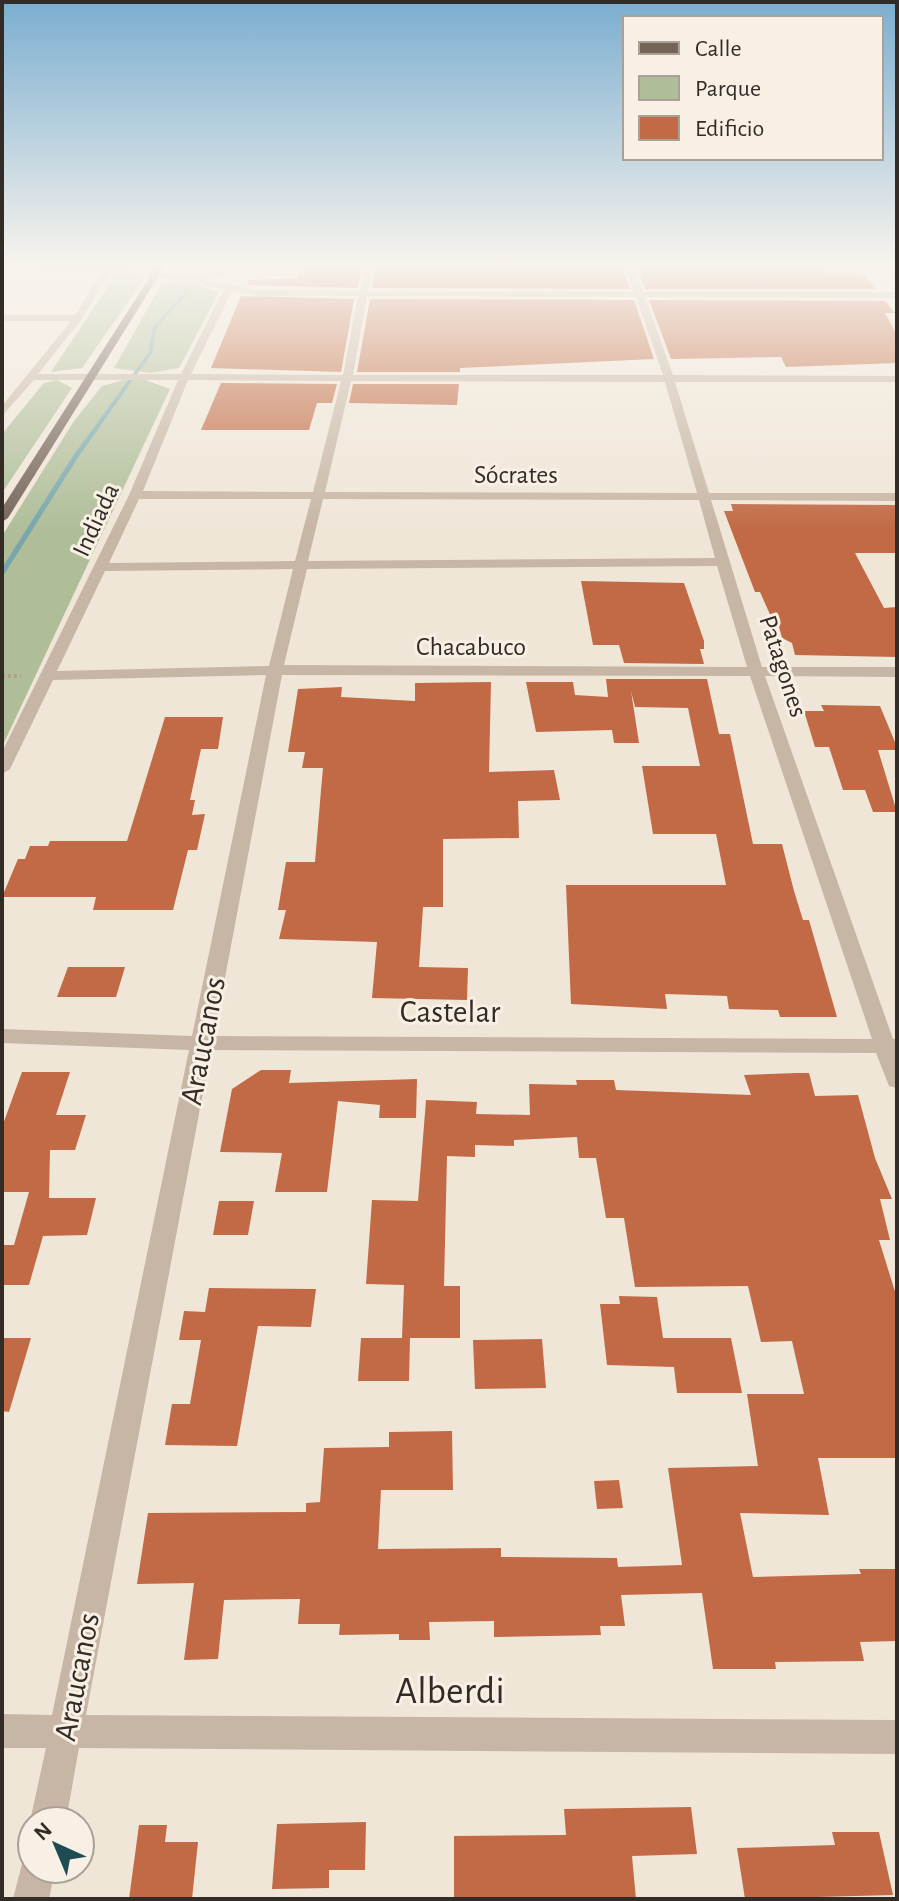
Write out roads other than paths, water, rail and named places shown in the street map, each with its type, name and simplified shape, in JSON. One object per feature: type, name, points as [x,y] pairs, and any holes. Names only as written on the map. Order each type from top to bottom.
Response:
[{"type":"main road","points":[[2,518],[107,353]]},
{"type":"street","points":[[2,413],[52,353]]},
{"type":"street","name":"Indiada","points":[[2,769],[135,495],[197,353]]},
{"type":"street","name":"Araucanos","points":[[51,1805],[275,670],[352,353]]},
{"type":"street","name":"Patagones","points":[[662,353],[756,671],[891,1046],[897,1081]]},
{"type":"street","points":[[34,377],[897,379]]},
{"type":"street","name":"Sócrates","points":[[135,495],[897,497]]},
{"type":"street","points":[[100,567],[722,562]]},
{"type":"street","name":"Chacabuco","points":[[46,676],[275,670],[897,672]]},
{"type":"street","name":"Castelar","points":[[2,1036],[203,1043],[891,1046]]},
{"type":"street","name":"Alberdi","points":[[2,1731],[897,1737]]},
{"type":"waterway","points":[[2,573],[76,456],[150,353]]}]
